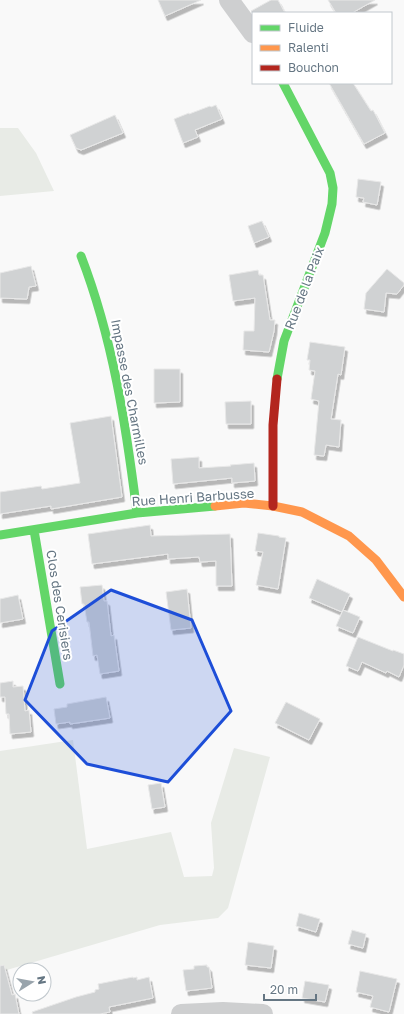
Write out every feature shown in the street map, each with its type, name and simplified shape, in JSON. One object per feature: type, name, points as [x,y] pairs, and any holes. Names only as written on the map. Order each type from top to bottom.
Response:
[{"type":"street","points":[[229,0],[252,32]]},
{"type":"street","name":"Rue de la Paix","points":[[273,506],[273,425],[278,372],[284,341],[325,233],[332,204],[333,188],[330,173],[284,84]]},
{"type":"street","name":"Impasse des Charmilles","points":[[81,256],[99,307],[109,343],[129,446],[137,513]]},
{"type":"street","name":"Rue Henri Barbusse","points":[[0,535],[137,513],[244,503],[273,506],[302,512],[349,536],[376,560],[404,596]]},
{"type":"street","name":"Clos des Cerisiers","points":[[34,530],[60,684]]},
{"type":"street","points":[[181,1014],[224,1012],[263,1014]]},
{"type":"highlighted area","points":[[111,590],[192,620],[231,711],[168,782],[87,764],[25,700],[52,631]]},
{"type":"shaded area","points":[[0,128],[18,128],[36,153],[54,191],[0,196]]},
{"type":"shaded area","points":[[73,740],[87,849],[171,832],[184,877],[212,876],[214,868],[211,823],[234,748],[270,757],[228,908],[218,918],[160,925],[34,962],[12,962],[12,968],[0,972],[0,751]]},
{"type":"building","points":[[158,0],[201,0],[165,16]]},
{"type":"building","points":[[271,0],[278,0],[284,12],[252,12],[251,11]]},
{"type":"building","points":[[328,0],[375,0],[354,12],[335,12]]},
{"type":"building","points":[[330,84],[354,84],[371,111],[373,110],[385,133],[364,144]]},
{"type":"building","points":[[216,105],[222,119],[195,130],[198,137],[183,143],[174,119]]},
{"type":"building","points":[[115,115],[123,133],[81,150],[76,148],[70,135]]},
{"type":"building","points":[[358,179],[381,182],[377,205],[363,202],[364,198],[356,197]]},
{"type":"building","points":[[262,221],[269,237],[254,243],[248,226]]},
{"type":"building","points":[[31,266],[36,286],[29,287],[27,299],[0,298],[0,273]]},
{"type":"building","points":[[387,269],[404,283],[404,285],[397,294],[386,293],[384,312],[364,309],[366,293]]},
{"type":"building","points":[[258,270],[259,275],[263,275],[270,320],[275,320],[269,352],[243,350],[244,331],[254,331],[255,298],[233,301],[229,275]]},
{"type":"building","points":[[310,342],[345,347],[341,375],[338,374],[331,419],[341,420],[339,447],[326,445],[324,456],[314,455],[319,401],[311,399],[315,371],[309,370],[310,360],[307,360]]},
{"type":"building","points":[[154,369],[180,369],[180,402],[154,403]]},
{"type":"building","points":[[251,401],[251,424],[226,424],[225,402]]},
{"type":"building","points":[[111,416],[122,497],[51,509],[51,506],[0,514],[0,492],[41,486],[42,489],[80,483],[70,423]]},
{"type":"building","points":[[199,457],[199,468],[254,463],[255,481],[232,483],[232,478],[173,484],[171,459]]},
{"type":"building","points":[[150,525],[151,536],[230,534],[232,586],[216,586],[216,561],[200,562],[199,557],[168,559],[168,554],[92,564],[88,534]]},
{"type":"building","points":[[258,533],[286,538],[278,589],[256,585],[263,552],[255,551]]},
{"type":"building","points":[[317,579],[350,594],[342,612],[309,598]]},
{"type":"building","points":[[102,585],[104,601],[107,601],[111,636],[114,635],[119,671],[100,674],[97,655],[93,656],[89,622],[87,622],[84,604],[82,604],[80,587]]},
{"type":"building","points":[[187,589],[191,628],[171,630],[166,592]]},
{"type":"building","points":[[18,595],[23,619],[0,623],[0,599]]},
{"type":"building","points":[[343,610],[360,617],[353,633],[336,626]]},
{"type":"building","points":[[358,637],[404,654],[404,665],[399,677],[362,662],[358,671],[346,666]]},
{"type":"building","points":[[13,681],[13,687],[23,686],[25,711],[29,710],[31,732],[10,734],[9,714],[6,714],[5,697],[0,697],[0,683]]},
{"type":"building","points":[[106,697],[110,718],[70,724],[70,722],[56,724],[54,709],[67,707],[67,704]]},
{"type":"building","points":[[286,702],[320,719],[309,740],[275,723]]},
{"type":"building","points":[[161,783],[165,807],[152,809],[148,785]]},
{"type":"building","points":[[299,913],[320,919],[316,932],[296,926]]},
{"type":"building","points":[[352,930],[366,934],[363,948],[348,944]]},
{"type":"building","points":[[248,942],[274,946],[271,968],[245,965]]},
{"type":"building","points":[[4,965],[12,995],[12,1002],[17,1002],[19,1014],[0,1014],[0,966]]},
{"type":"building","points":[[207,965],[207,967],[209,967],[212,988],[186,991],[183,970],[194,969],[194,966]]},
{"type":"building","points":[[360,971],[397,979],[389,1012],[370,1007],[373,996],[356,992]]},
{"type":"building","points":[[137,977],[137,980],[149,977],[153,998],[109,1007],[110,1012],[100,1014],[33,1014],[32,1012],[95,992],[95,990],[99,989],[98,984]]},
{"type":"building","points":[[305,981],[329,985],[325,1002],[302,998]]},
{"type":"traffic: fast","points":[[277,379],[284,341],[325,233],[332,204],[333,188],[330,173],[284,84]]},
{"type":"traffic: fast","points":[[81,256],[102,319],[117,383],[137,513]]},
{"type":"traffic: fast","points":[[0,535],[137,513],[215,506]]},
{"type":"traffic: fast","points":[[34,530],[60,684]]},
{"type":"traffic: slow","points":[[215,506],[244,503],[273,506],[302,512],[349,536],[376,560],[404,597]]},
{"type":"traffic: jam","points":[[273,506],[273,425],[277,379]]}]
